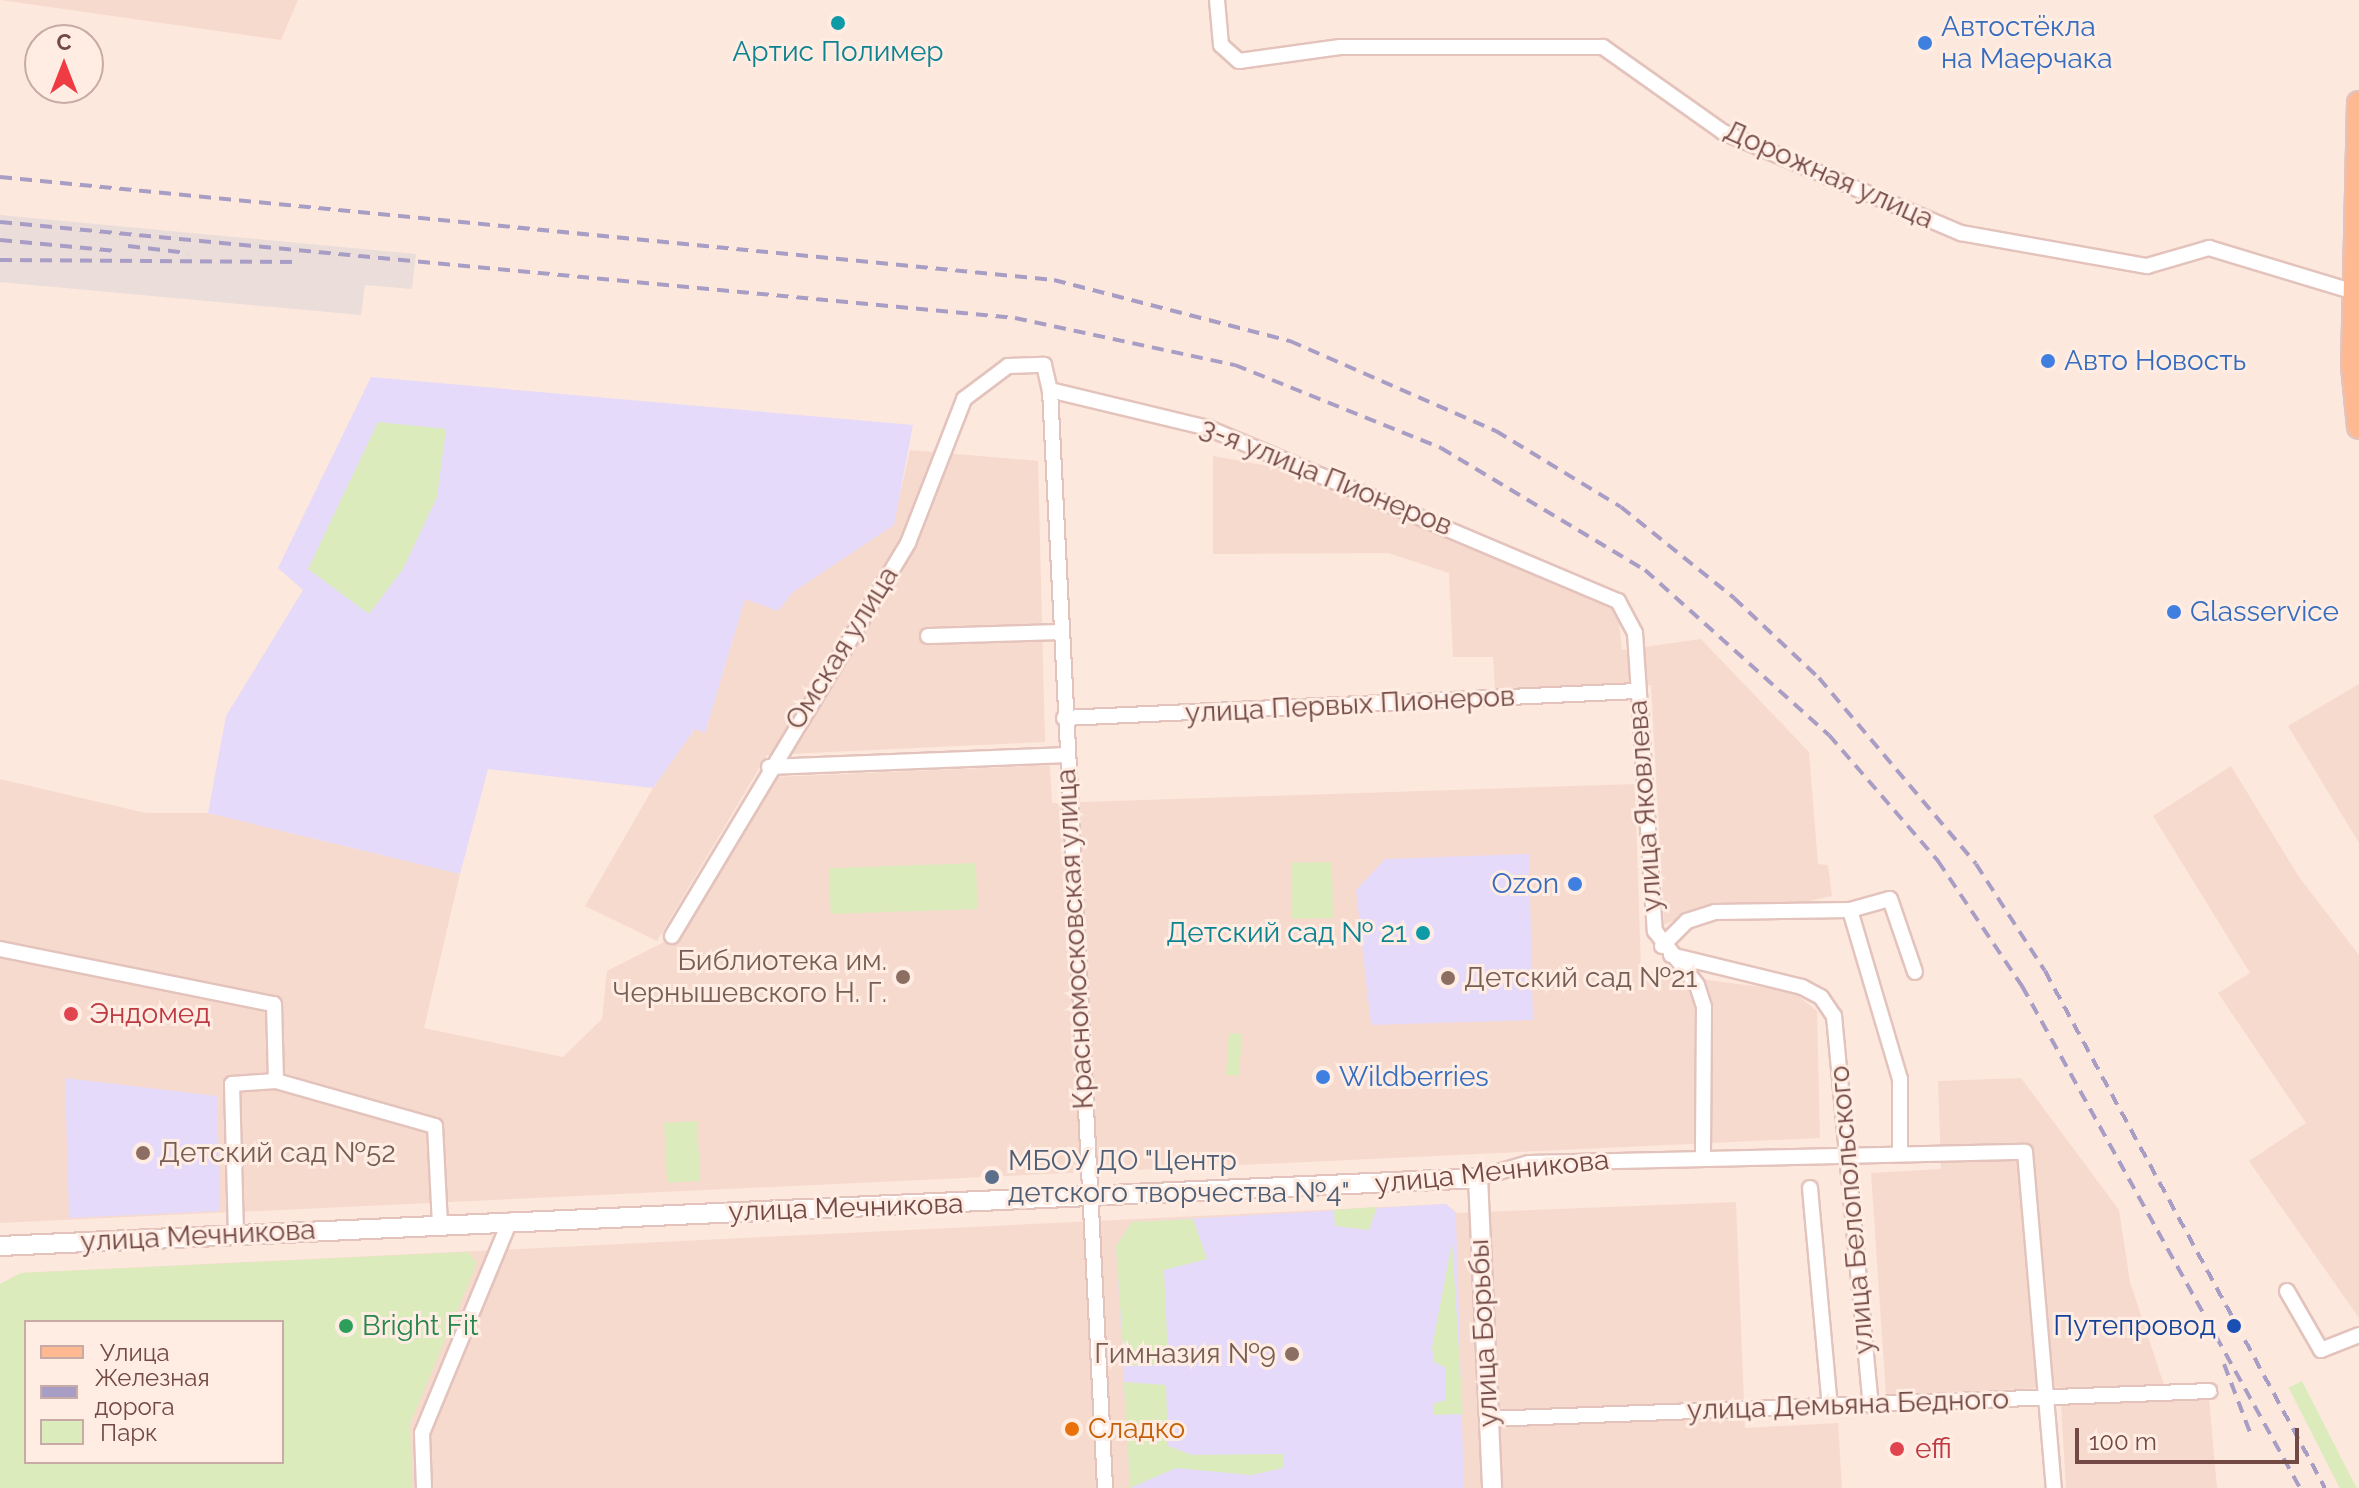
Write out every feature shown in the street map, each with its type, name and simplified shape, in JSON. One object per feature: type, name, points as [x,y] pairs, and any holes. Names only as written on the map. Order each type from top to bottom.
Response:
[{"type":"main road","points":[[2359,103],[2355,292],[2359,427]]},
{"type":"street","name":"Дорожная улица","points":[[1217,0],[1221,45],[1239,61],[1340,47],[1603,47],[1723,132],[1961,233],[2147,266],[2209,248],[2355,292]]},
{"type":"street","name":"Омская улица","points":[[672,936],[769,767],[908,543],[964,399],[1008,366],[1044,365],[1050,390]]},
{"type":"street","name":"Красномосковская улица","points":[[1050,390],[1064,718],[1105,1488]]},
{"type":"street","name":"3-я улица Пионеров","points":[[1050,390],[1208,428],[1389,499],[1618,601],[1635,633]]},
{"type":"street","points":[[928,636],[1061,632]]},
{"type":"street","name":"улица Яковлева","points":[[1635,633],[1636,691],[1652,919],[1666,950],[1697,985],[1704,1007],[1703,1155]]},
{"type":"street","name":"улица Первых Пионеров","points":[[1064,718],[1636,691]]},
{"type":"street","points":[[769,767],[1067,755]]},
{"type":"street","points":[[1666,950],[1687,921],[1715,912],[1850,910],[1890,899],[1915,972]]},
{"type":"street","points":[[1850,910],[1900,1079],[1900,1151]]},
{"type":"street","points":[[0,949],[274,1004],[276,1081]]},
{"type":"street","name":"улица Белопольского","points":[[1666,950],[1802,987],[1821,997],[1834,1016],[1871,1405]]},
{"type":"street","points":[[236,1236],[232,1084],[276,1081],[435,1126],[440,1224]]},
{"type":"street","name":"улица Мечникова","points":[[0,1246],[510,1221],[1090,1200],[1478,1178],[1529,1163],[1846,1151],[2025,1152],[2046,1398]]},
{"type":"street","name":"улица Борьбы","points":[[1478,1178],[1492,1488]]},
{"type":"street","points":[[1810,1188],[1830,1406]]},
{"type":"street","points":[[424,1488],[422,1433],[510,1221]]},
{"type":"street","points":[[2287,1291],[2321,1350],[2359,1335]]},
{"type":"street","name":"улица Демьяна Бедного","points":[[1488,1419],[2209,1391]]},
{"type":"street","points":[[2046,1398],[2054,1488]]},
{"type":"shaded area","points":[[0,0],[298,0],[281,40]]},
{"type":"shaded area","points":[[0,215],[416,254],[412,289],[365,285],[361,315],[0,282]]},
{"type":"shaded area","points":[[371,377],[913,425],[894,525],[793,592],[778,611],[745,599],[705,733],[695,729],[653,788],[488,769],[460,874],[208,813],[226,716],[303,590],[278,568]]},
{"type":"shaded area","points":[[910,450],[1038,461],[1045,742],[767,755],[657,941],[585,906],[653,788],[696,728],[705,733],[745,599],[778,611],[793,592],[893,525]]},
{"type":"shaded area","points":[[1213,456],[1280,468],[1601,603],[1618,612],[1622,650],[1701,639],[1809,752],[1818,864],[1828,865],[1832,896],[1792,905],[1705,905],[1664,925],[1651,685],[1495,691],[1493,657],[1453,657],[1449,573],[1388,553],[1213,554]]},
{"type":"shaded area","points":[[2359,684],[2359,843],[2288,726]]},
{"type":"shaded area","points":[[1050,765],[1052,803],[1635,784],[1641,971],[1792,991],[1817,1011],[1820,1138],[0,1223],[0,779],[146,813],[208,813],[460,874],[424,1028],[563,1057],[602,1019],[607,971],[674,937],[773,777]]},
{"type":"shaded area","points":[[2231,766],[2299,877],[2359,955],[2359,1318],[2249,1161],[2306,1123],[2218,993],[2250,973],[2153,816]]},
{"type":"shaded area","name":"Детский сад №21","points":[[1529,854],[1533,1020],[1371,1025],[1356,890],[1385,859]]},
{"type":"shaded area","name":"Детский сад №52","points":[[65,1078],[217,1096],[220,1211],[69,1218]]},
{"type":"shaded area","points":[[2021,1078],[2119,1210],[2130,1282],[2169,1400],[2209,1398],[2217,1488],[2066,1488],[2060,1387],[1886,1395],[1871,1173],[1941,1169],[1938,1081]]},
{"type":"shaded area","points":[[1736,1202],[1745,1428],[1838,1423],[1842,1488],[0,1488],[0,1284],[21,1273],[1446,1204],[1457,1213]]},
{"type":"shaded area","name":"Гимназия №9","points":[[1446,1204],[1456,1213],[1464,1488],[1130,1488],[1116,1246],[1132,1222]]},
{"type":"green space","points":[[378,422],[446,429],[437,497],[403,569],[369,614],[308,569]]},
{"type":"green space","points":[[1332,862],[1333,918],[1292,919],[1291,863]]},
{"type":"green space","points":[[976,863],[978,909],[831,914],[829,868]]},
{"type":"green space","points":[[1229,1033],[1242,1034],[1239,1076],[1226,1075]]},
{"type":"green space","points":[[697,1121],[700,1181],[667,1183],[664,1123]]},
{"type":"green space","points":[[1377,1207],[1369,1230],[1335,1226],[1334,1210]]},
{"type":"green space","points":[[1193,1219],[1207,1259],[1164,1270],[1168,1357],[1164,1364],[1124,1366],[1116,1246],[1132,1222]]},
{"type":"green space","points":[[1452,1242],[1463,1414],[1433,1415],[1433,1404],[1446,1400],[1446,1368],[1434,1362],[1432,1348]]},
{"type":"green space","points":[[468,1252],[477,1263],[410,1424],[412,1488],[0,1488],[0,1284],[21,1273]]},
{"type":"green space","points":[[2302,1381],[2356,1488],[2340,1488],[2289,1388]]},
{"type":"green space","points":[[1124,1382],[1166,1385],[1168,1446],[1192,1455],[1283,1454],[1283,1468],[1251,1475],[1176,1468],[1130,1488]]},
{"type":"railway","points":[[0,177],[1054,280],[1290,341],[1496,431],[1621,507],[1734,598],[1819,678],[1976,864],[2045,971],[2325,1488]]},
{"type":"railway","points":[[0,222],[1015,318],[1235,365],[1441,448],[1645,570],[1829,735],[1938,861],[2022,986],[2300,1488]]},
{"type":"railway","points":[[0,240],[116,251]]},
{"type":"railway","points":[[128,246],[188,253]]},
{"type":"railway","points":[[0,260],[300,262]]},
{"type":"railway","points":[[2224,1364],[2251,1435]]},
{"type":"place","name":"Артис Полимер","points":[[838,23]]},
{"type":"place","name":"Автостёкла на Маерчака","points":[[1925,43]]},
{"type":"place","name":"Авто Новость","points":[[2048,361]]},
{"type":"place","name":"Glasservice","points":[[2174,612]]},
{"type":"place","name":"Ozon","points":[[1575,884]]},
{"type":"place","name":"Детский сад № 21","points":[[1423,933]]},
{"type":"place","name":"Библиотека им. Чернышевского Н. Г.","points":[[903,977]]},
{"type":"place","name":"Детский сад №21","points":[[1448,978]]},
{"type":"place","name":"Эндомед","points":[[71,1014]]},
{"type":"place","name":"Wildberries","points":[[1323,1077]]},
{"type":"place","name":"Детский сад №52","points":[[143,1153]]},
{"type":"place","name":"МБОУ ДО \"Центр детского творчества №4\"","points":[[992,1177]]},
{"type":"place","name":"Bright Fit","points":[[346,1326]]},
{"type":"place","name":"Путепровод","points":[[2234,1326]]},
{"type":"place","name":"Гимназия №9","points":[[1292,1354]]},
{"type":"place","name":"Сладко","points":[[1072,1429]]},
{"type":"place","name":"effi","points":[[1897,1449]]}]
